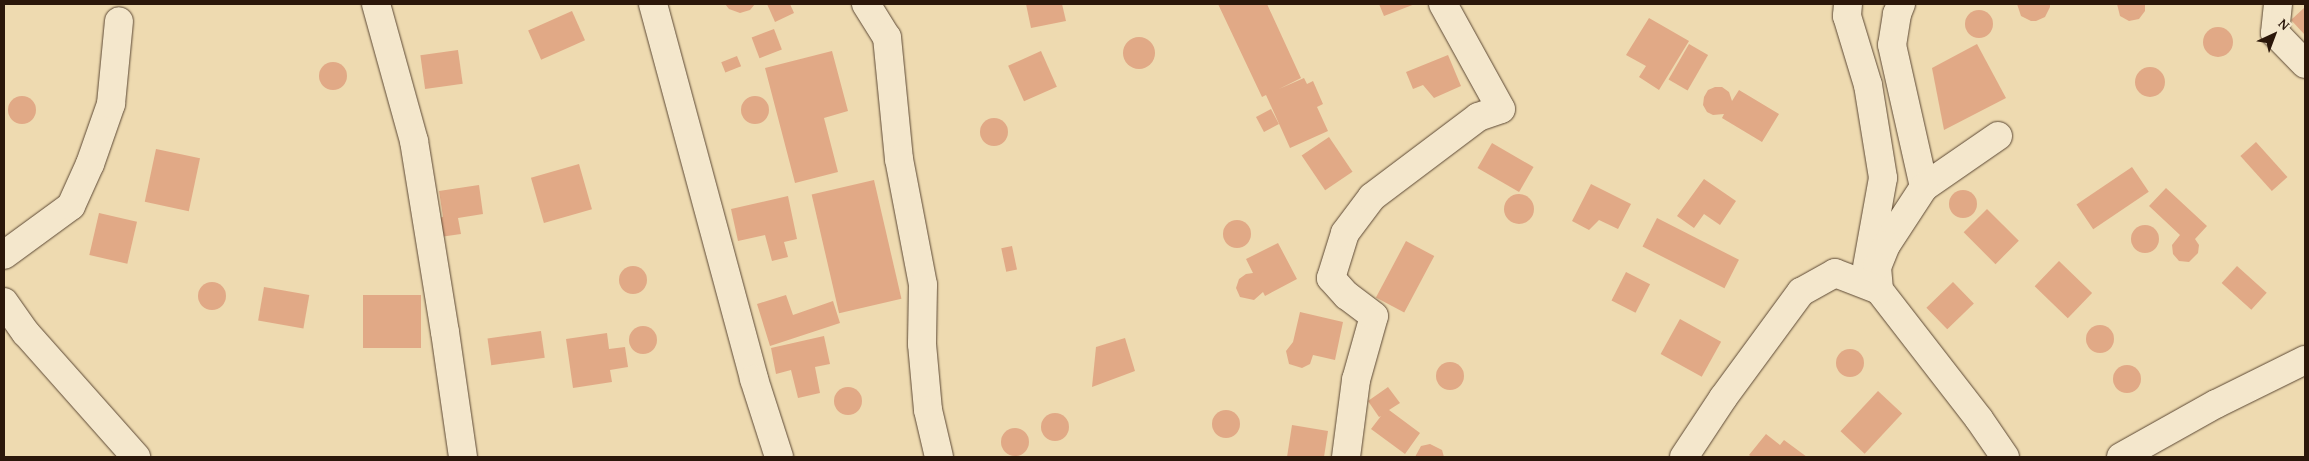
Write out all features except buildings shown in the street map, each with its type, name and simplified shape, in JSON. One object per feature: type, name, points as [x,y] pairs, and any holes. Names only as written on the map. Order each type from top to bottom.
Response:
[{"type":"street","points":[[376,4],[414,141],[445,332],[462,457]]},
{"type":"street","points":[[653,4],[754,379],[779,457]]},
{"type":"street","points":[[866,4],[887,37],[899,159],[922,285],[922,344],[928,410],[939,457]]},
{"type":"street","points":[[1346,457],[1356,380],[1374,316],[1347,296],[1332,278],[1345,233],[1372,196],[1478,117],[1501,109],[1443,4]]},
{"type":"street","points":[[1848,4],[1848,16],[1868,85],[1882,178],[1871,287]]},
{"type":"street","points":[[1901,4],[1897,14],[1892,45],[1924,187]]},
{"type":"street","points":[[2278,4],[2275,33],[2305,64]]},
{"type":"street","points":[[4,255],[71,206],[90,164],[111,104],[119,21]]},
{"type":"street","points":[[1871,287],[1886,246],[1924,187],[1998,136]]},
{"type":"street","points":[[1684,457],[1722,398],[1801,292],[1835,273],[1871,287],[1920,340],[2005,457]]},
{"type":"street","points":[[4,302],[26,334],[136,457]]},
{"type":"street","points":[[2121,457],[2216,404],[2305,360]]}]
